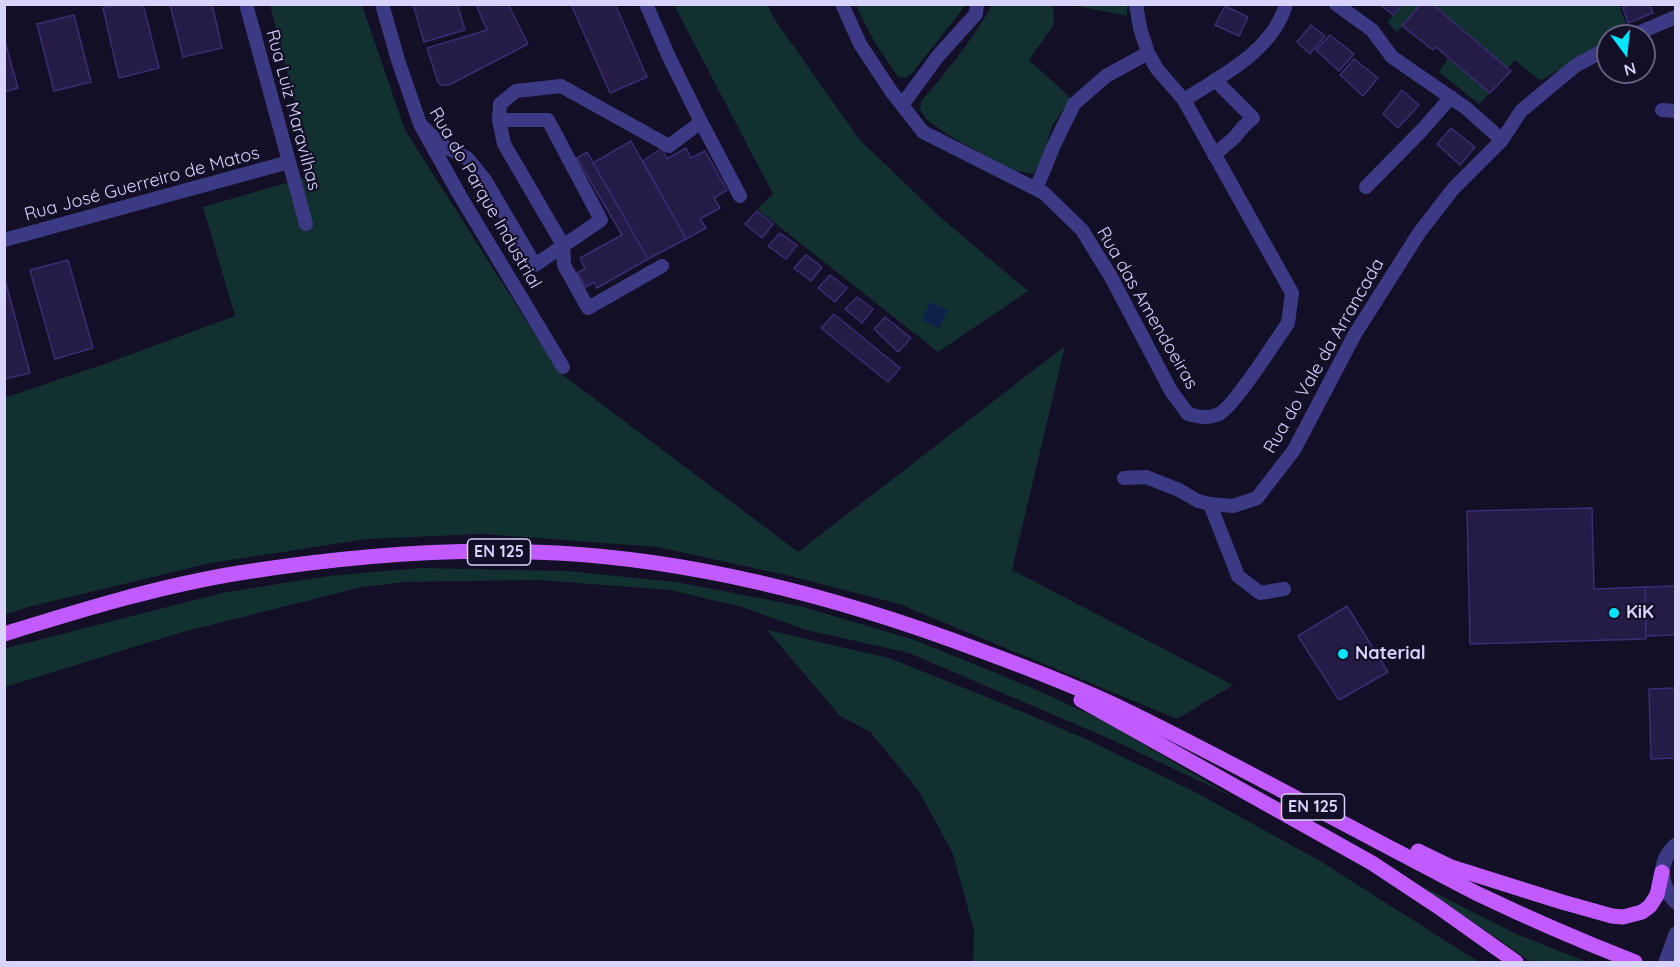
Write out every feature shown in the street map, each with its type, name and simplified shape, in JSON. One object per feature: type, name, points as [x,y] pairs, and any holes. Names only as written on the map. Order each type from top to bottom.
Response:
[{"type":"main road","name":"EN 125","points":[[4,634],[67,614],[156,591],[237,574],[326,561],[382,556],[477,551],[559,553],[636,560],[734,577],[829,599],[916,626],[990,654],[1177,736],[1474,892],[1635,963]]},
{"type":"main road","name":"EN 125","points":[[1057,683],[1359,843],[1480,904],[1613,963]]},
{"type":"main road","points":[[1057,683],[1240,759],[1388,837],[1462,871],[1562,902],[1623,917],[1642,912],[1650,906],[1657,895],[1662,872]]},
{"type":"main road","points":[[1057,683],[1372,863],[1516,963]]},
{"type":"street","name":"Rua Luiz Maravilhas","points":[[246,4],[306,224]]},
{"type":"street","name":"Rua do Parque Industrial","points":[[382,4],[420,124],[459,194],[563,367]]},
{"type":"street","points":[[646,4],[669,57],[740,196]]},
{"type":"street","name":"Rua das Amendoeiras","points":[[842,4],[860,44],[923,132],[1044,193],[1082,230],[1111,277],[1171,392],[1188,414],[1202,418],[1221,413],[1233,402],[1288,323],[1292,293],[1184,100],[1157,69],[1148,53],[1140,28],[1136,4]]},
{"type":"street","points":[[902,105],[938,56],[976,14],[977,4]]},
{"type":"street","points":[[1184,100],[1259,48],[1282,17],[1286,4]]},
{"type":"street","points":[[1336,4],[1372,30],[1392,57],[1466,108],[1502,140]]},
{"type":"street","points":[[1656,26],[1676,18]]},
{"type":"street","points":[[1036,189],[1074,104],[1106,76],[1148,53]]},
{"type":"street","name":"Rua do Vale da Arrancada","points":[[1125,478],[1146,477],[1209,504],[1233,506],[1257,498],[1294,450],[1355,334],[1419,233],[1453,189],[1502,140],[1521,111],[1575,66],[1596,55]]},
{"type":"street","points":[[1214,155],[1253,118],[1215,80]]},
{"type":"street","points":[[662,266],[588,308],[564,264],[563,245],[504,144],[499,120],[500,104],[516,91],[561,86],[669,146],[701,122]]},
{"type":"street","points":[[1366,187],[1451,97]]},
{"type":"street","points":[[420,124],[440,144],[467,158],[484,180],[535,265],[601,220],[548,120],[499,120]]},
{"type":"street","name":"Rua José Guerreiro de Matos","points":[[4,240],[289,162]]},
{"type":"street","points":[[1209,504],[1238,576],[1260,593],[1284,589]]},
{"type":"street","points":[[1676,845],[1666,857],[1662,872],[1663,883],[1676,902]]},
{"type":"street","points":[[1666,963],[1676,934]]},
{"type":"green space","points":[[270,5],[362,5],[405,130],[559,372],[798,552],[1065,346],[1012,570],[1233,685],[1177,719],[899,604],[790,576],[658,547],[482,534],[367,539],[211,563],[28,607],[5,615],[4,398],[235,316],[203,207],[314,175]]},
{"type":"green space","points":[[674,5],[768,5],[773,17],[859,139],[940,217],[1028,291],[938,352],[757,209],[773,194]]},
{"type":"green space","points":[[856,5],[964,5],[906,78],[898,77],[870,33]]},
{"type":"green space","points":[[991,5],[1053,5],[1054,24],[1029,60],[1071,98],[1052,126],[1040,163],[1033,174],[1012,170],[950,136],[926,119],[920,109],[921,101],[966,45]]},
{"type":"green space","points":[[1072,5],[1127,5],[1127,16]]},
{"type":"green space","points":[[1403,5],[1421,5],[1397,32],[1387,22]]},
{"type":"green space","points":[[1432,5],[1620,5],[1626,24],[1596,24],[1596,50],[1542,80],[1515,60],[1508,68]]},
{"type":"green space","points":[[1448,58],[1490,93],[1479,104],[1439,72]]},
{"type":"green space","points":[[421,568],[567,571],[676,582],[800,606],[915,640],[1037,690],[1102,720],[1233,797],[1117,742],[909,653],[806,630],[742,607],[670,590],[538,580],[403,582],[362,587],[179,633],[5,687],[4,649],[222,593],[328,576]]},
{"type":"green space","points":[[767,630],[889,658],[1088,740],[1197,793],[1320,861],[1479,962],[973,962],[974,930],[953,854],[919,791],[870,732],[840,716]]},
{"type":"green space","points":[[1418,884],[1516,934],[1587,962],[1531,962]]},
{"type":"water","points":[[930,302],[948,310],[939,329],[922,320]]},
{"type":"building","points":[[117,4],[143,4],[159,68],[119,78],[103,8]]},
{"type":"building","points":[[170,4],[212,4],[222,48],[183,57]]},
{"type":"building","points":[[413,4],[457,4],[465,30],[424,42]]},
{"type":"building","points":[[482,4],[508,4],[528,44],[449,85],[441,85],[427,48],[487,30],[477,7]]},
{"type":"building","points":[[571,4],[615,4],[647,77],[610,93]]},
{"type":"building","points":[[1379,4],[1403,4],[1393,15]]},
{"type":"building","points":[[1421,4],[1432,4],[1511,71],[1490,93],[1436,47],[1433,50],[1402,26]]},
{"type":"building","points":[[1630,4],[1649,4],[1653,13],[1628,23],[1623,8]]},
{"type":"building","points":[[1225,6],[1248,17],[1239,36],[1215,25]]},
{"type":"building","points":[[74,15],[91,82],[54,91],[37,24]]},
{"type":"building","points":[[1311,25],[1325,36],[1310,54],[1297,42]]},
{"type":"building","points":[[1330,35],[1354,54],[1339,71],[1316,50]]},
{"type":"building","points":[[4,38],[18,88],[4,92]]},
{"type":"building","points":[[1354,59],[1378,78],[1363,96],[1340,75]]},
{"type":"building","points":[[1402,90],[1419,105],[1398,128],[1383,114]]},
{"type":"building","points":[[1451,128],[1475,147],[1460,165],[1437,144]]},
{"type":"building","points":[[631,141],[686,239],[648,259],[593,163]]},
{"type":"building","points":[[662,148],[667,159],[686,148],[691,158],[705,151],[727,190],[714,198],[720,208],[700,219],[706,228],[686,239],[643,161]]},
{"type":"building","points":[[587,152],[648,259],[597,288],[594,282],[586,287],[577,273],[585,269],[580,258],[622,235],[577,158]]},
{"type":"building","points":[[757,211],[773,224],[762,238],[745,224]]},
{"type":"building","points":[[780,233],[797,245],[786,259],[768,246]]},
{"type":"building","points":[[806,255],[822,267],[811,281],[794,268]]},
{"type":"building","points":[[68,260],[93,348],[55,359],[30,270]]},
{"type":"building","points":[[830,275],[847,288],[835,302],[818,288]]},
{"type":"building","points":[[4,276],[30,373],[4,379]]},
{"type":"building","points":[[857,297],[873,309],[862,323],[845,309]]},
{"type":"building","points":[[834,314],[900,368],[888,382],[821,328]]},
{"type":"building","points":[[885,317],[911,338],[898,352],[874,329]]},
{"type":"building","points":[[1592,508],[1594,589],[1645,587],[1646,639],[1470,644],[1467,511]]},
{"type":"building","points":[[1676,586],[1676,635],[1646,636],[1645,587]]},
{"type":"building","name":"Naterial","points":[[1347,606],[1388,672],[1339,700],[1298,636]]},
{"type":"building","points":[[1676,688],[1676,758],[1651,759],[1649,689]]},
{"type":"place","name":"KiK","points":[[1614,613]]},
{"type":"place","name":"Naterial","points":[[1343,654]]}]
